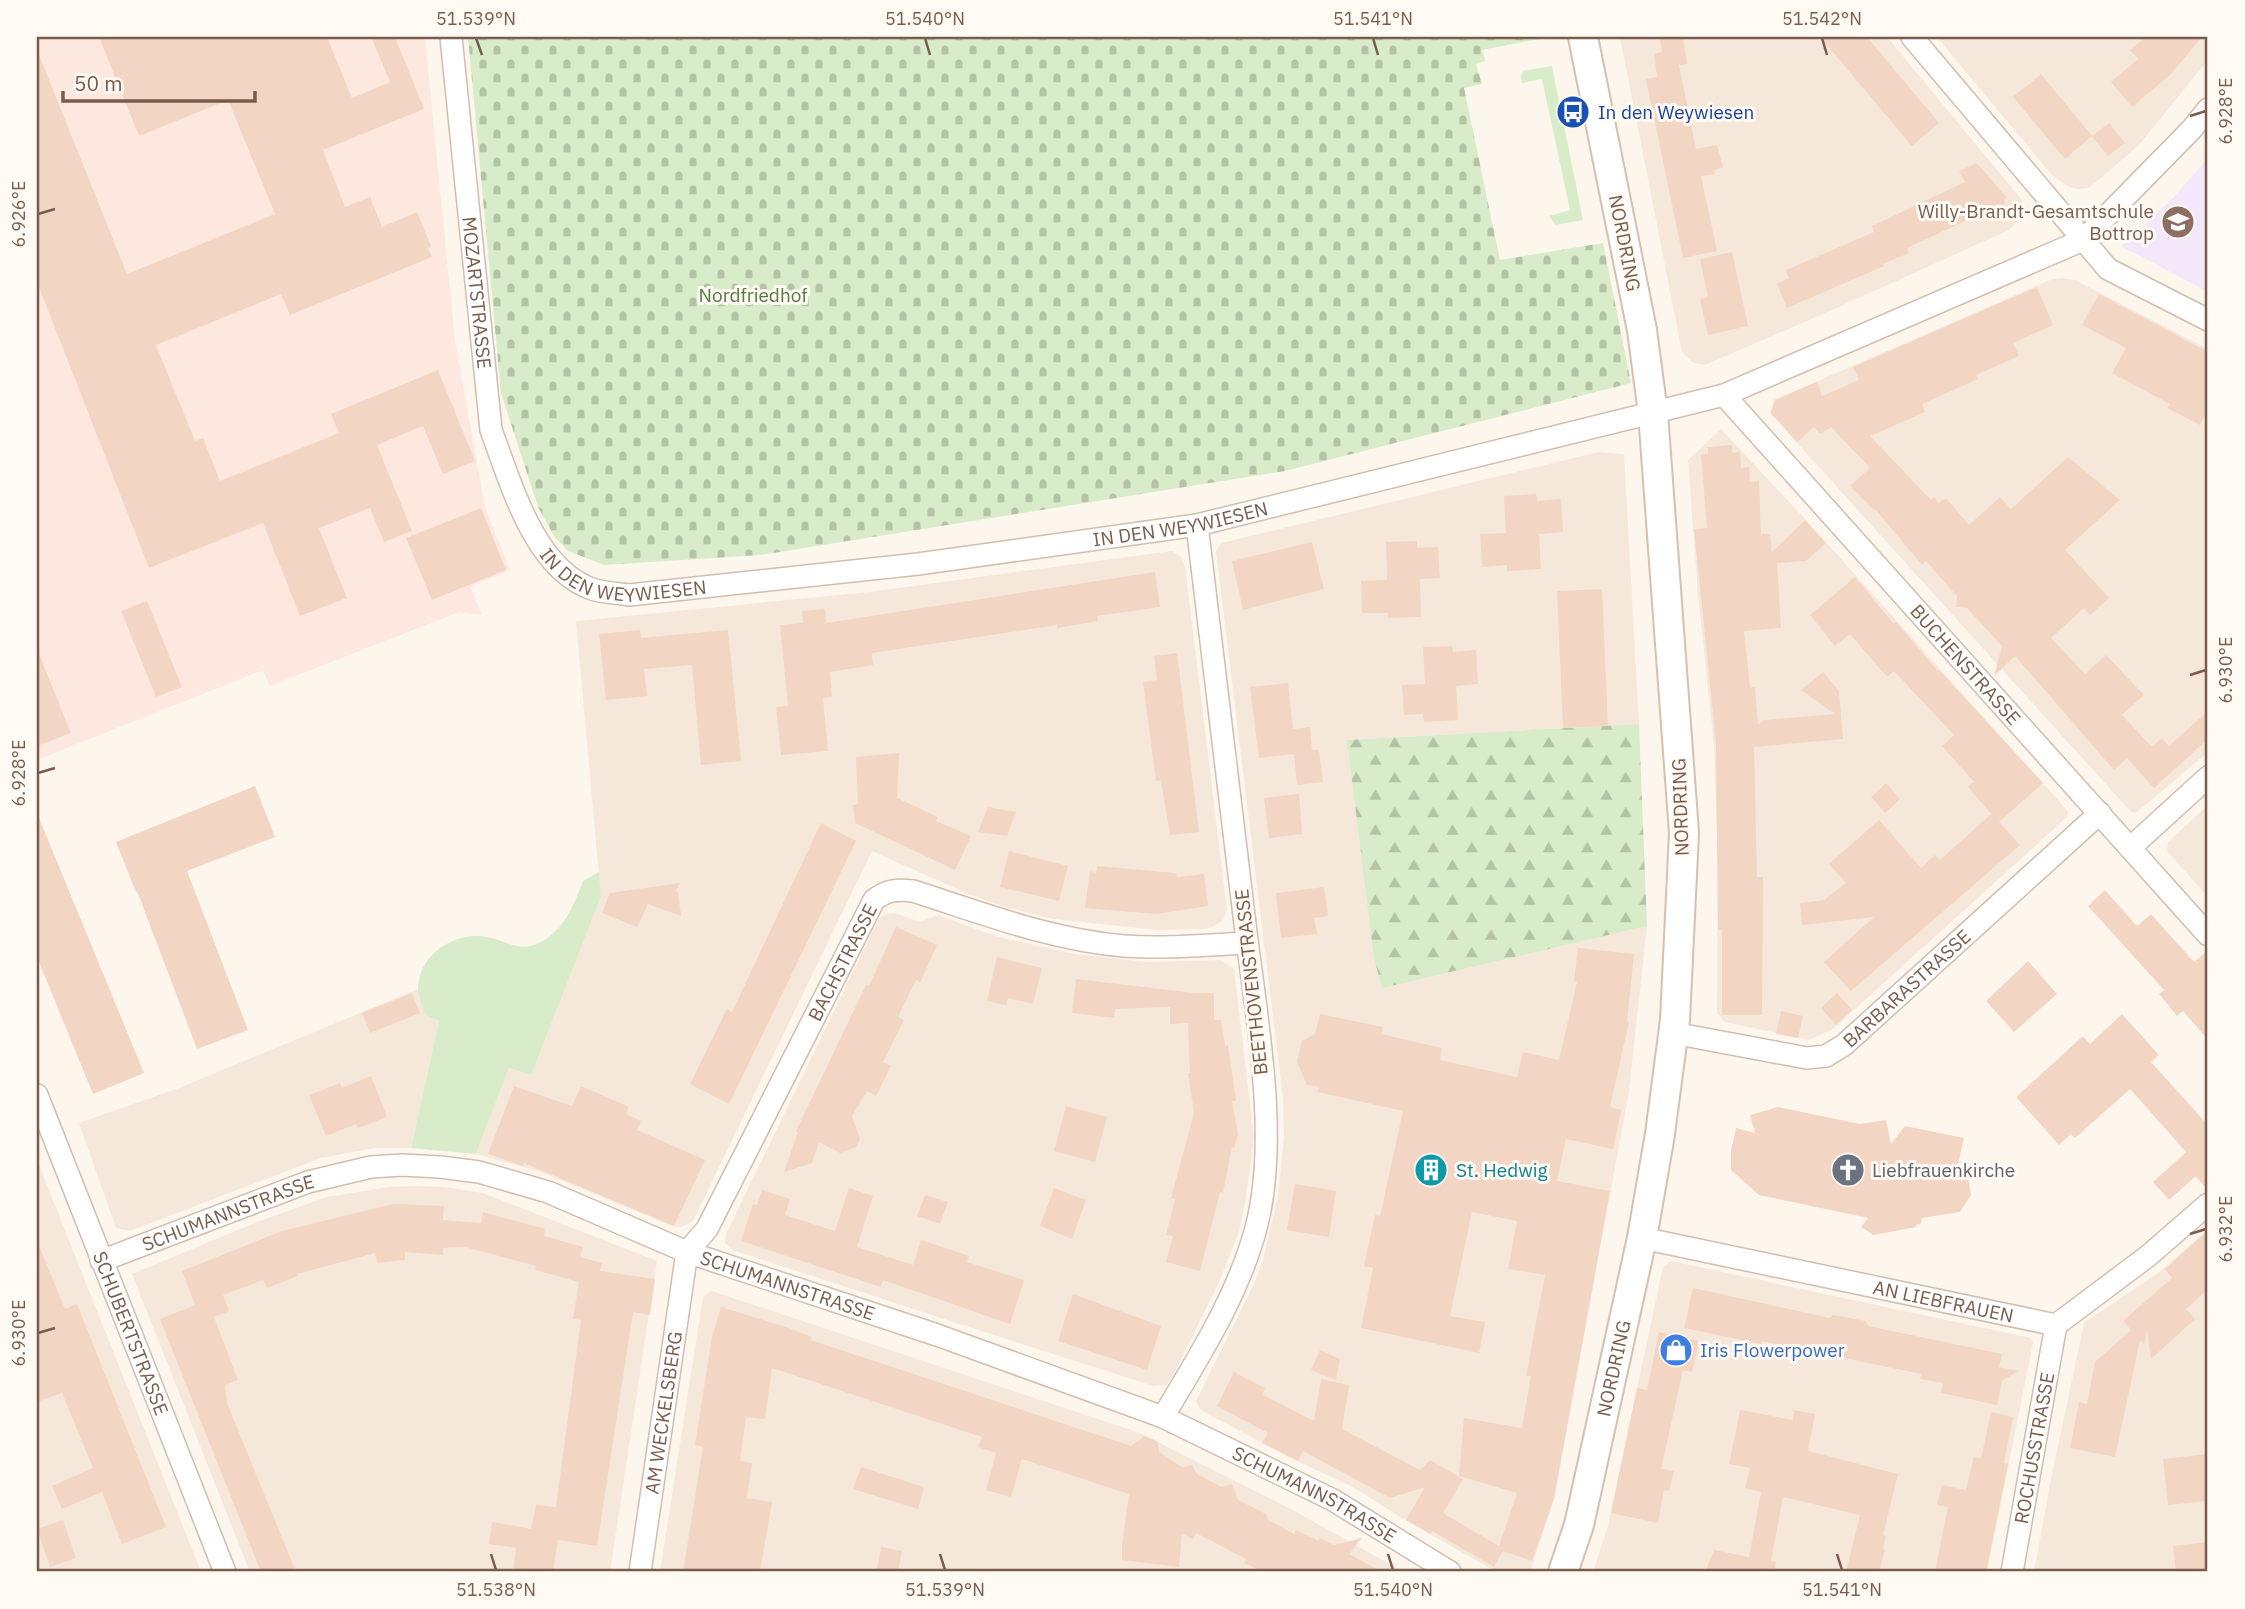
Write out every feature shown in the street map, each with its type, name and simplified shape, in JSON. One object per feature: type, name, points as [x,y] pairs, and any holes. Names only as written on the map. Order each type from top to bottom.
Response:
[{"type":"street","name":"MOZARTSTRASSE","points":[[451,37],[491,430],[514,492],[537,540]]},
{"type":"street","name":"NORDRING","points":[[1563,1572],[1579,1525],[1642,1238],[1664,1108],[1673,1033],[1684,833],[1653,413],[1642,330],[1583,37]]},
{"type":"street","points":[[1912,37],[2108,269],[2208,320]]},
{"type":"street","name":"IN DEN WEYWIESEN","points":[[537,540],[549,560],[592,589],[629,595],[918,565],[1197,525],[1724,395],[2083,240],[2191,131],[2208,109]]},
{"type":"street","name":"BUCHENSTRASSE","points":[[1724,395],[2208,935]]},
{"type":"street","name":"BEETHOVENSTRASSE","points":[[1163,1417],[1207,1343],[1245,1263],[1257,1226],[1264,1181],[1266,1125],[1197,525]]},
{"type":"street","points":[[2130,848],[2208,777]]},
{"type":"street","name":"BARBARASTRASSE","points":[[1673,1033],[1807,1058],[1826,1056],[1844,1045],[2100,813]]},
{"type":"street","name":"BACHSTRASSE","points":[[687,1252],[707,1229],[867,911],[874,900],[886,892],[898,889],[913,891],[1044,933],[1122,946],[1247,943]]},
{"type":"street","name":"SCHUBERTSTRASSE","points":[[37,1095],[225,1572]]},
{"type":"street","name":"SCHUMANNSTRASSE","points":[[101,1261],[308,1182],[371,1167],[402,1165],[479,1172],[548,1192],[687,1252],[937,1335],[1163,1417],[1333,1500],[1450,1572]]},
{"type":"street","points":[[2056,1325],[2148,1256],[2208,1205]]},
{"type":"street","name":"AN LIEBFRAUEN","points":[[1642,1238],[2056,1325]]},
{"type":"street","name":"AM WECKELSBERG","points":[[640,1572],[687,1252]]},
{"type":"street","name":"ROCHUSSTRASSE","points":[[2012,1572],[2056,1325]]},
{"type":"shaded area","points":[[37,37],[425,37],[455,341],[485,507],[510,570],[471,587],[482,615],[459,612],[270,686],[263,670],[37,760]]},
{"type":"shaded area","points":[[1620,37],[1887,37],[2022,200],[2023,216],[2009,230],[1830,311],[1705,365],[1693,363],[1682,352]]},
{"type":"shaded area","points":[[1937,37],[2208,37],[2208,60],[2139,145],[2089,188],[2077,189],[2069,187],[2052,175]]},
{"type":"shaded area","name":"Willy-Brandt-Gesamtschule Bottrop","points":[[2208,158],[2208,292],[2121,246],[2173,198]]},
{"type":"shaded area","points":[[2050,280],[2075,280],[2208,349],[2208,752],[2136,813],[2131,812],[1770,413],[1774,400]]},
{"type":"shaded area","points":[[1721,429],[2068,811],[2067,817],[1833,1029],[1809,1040],[1725,1022],[1717,1013],[1718,865],[1714,746],[1698,595],[1688,460]]},
{"type":"shaded area","points":[[1598,452],[1624,454],[1639,724],[1347,740],[1382,987],[1647,926],[1629,1091],[1554,1500],[1530,1572],[1497,1572],[1353,1487],[1206,1413],[1196,1401],[1254,1284],[1263,1260],[1278,1196],[1284,1137],[1283,1098],[1216,551],[1221,543]]},
{"type":"shaded area","points":[[1172,551],[1181,557],[1185,567],[1227,910],[1223,920],[1213,927],[1203,929],[1158,930],[1054,919],[1005,907],[966,893],[872,851],[690,1223],[675,1227],[541,1172],[476,1154],[509,1068],[531,1075],[601,897],[576,621],[869,592]]},
{"type":"shaded area","points":[[2208,805],[2208,897],[2167,851],[2168,842]]},
{"type":"shaded area","points":[[895,913],[920,922],[938,915],[995,936],[1074,954],[1148,962],[1221,960],[1234,969],[1254,1138],[1245,1203],[1239,1232],[1220,1280],[1171,1380],[1166,1385],[1153,1386],[913,1309],[733,1250],[725,1243],[726,1234],[878,920],[885,914]]},
{"type":"shaded area","points":[[418,989],[426,1015],[439,1021],[411,1148],[375,1148],[321,1158],[130,1231],[116,1228],[79,1123],[179,1088]]},
{"type":"shaded area","points":[[37,1160],[201,1572],[37,1572]]},
{"type":"shaded area","points":[[415,1186],[483,1193],[657,1261],[610,1572],[250,1572],[132,1274],[257,1222],[327,1197],[389,1187]]},
{"type":"shaded area","points":[[2208,1230],[2208,1572],[2034,1572],[2084,1323],[2158,1273]]},
{"type":"shaded area","points":[[1671,1261],[2031,1338],[2033,1343],[1987,1572],[1593,1572],[1607,1530],[1663,1267]]},
{"type":"shaded area","points":[[712,1291],[1140,1433],[1289,1508],[1404,1572],[660,1572],[703,1297]]},
{"type":"green space","name":"Nordfriedhof","points":[[468,37],[1550,37],[1482,50],[1485,61],[1476,64],[1482,84],[1464,88],[1500,260],[1603,243],[1631,383],[1285,471],[760,555],[604,565],[568,551],[554,536],[538,507],[501,393]]},
{"type":"green space","points":[[1552,66],[1583,220],[1556,225],[1549,216],[1570,210],[1542,79],[1522,83],[1521,76],[1523,71]]},
{"type":"green space","points":[[1639,724],[1647,926],[1382,988],[1374,958],[1347,740]]},
{"type":"green space","points":[[599,872],[601,897],[531,1075],[509,1068],[476,1154],[411,1148],[439,1021],[426,1015],[418,992],[423,967],[447,943],[469,936],[489,937],[520,946],[536,944],[546,939],[564,920],[583,881]]},
{"type":"building","points":[[99,37],[327,37],[352,98],[390,82],[371,37],[395,37],[424,109],[323,150],[345,207],[370,197],[382,227],[417,212],[431,246],[428,248],[432,257],[290,315],[281,294],[156,345],[195,441],[203,438],[220,481],[339,433],[331,414],[438,370],[475,461],[443,474],[423,426],[377,445],[412,531],[384,542],[370,508],[319,528],[347,598],[300,616],[263,523],[149,568],[37,282],[37,50],[127,274],[275,214],[228,100],[139,136]]},
{"type":"building","points":[[1683,37],[1687,64],[1679,65],[1696,149],[1717,145],[1723,167],[1714,170],[1715,174],[1701,176],[1717,251],[1683,258],[1646,79],[1657,77],[1654,54],[1662,52],[1660,39]]},
{"type":"building","points":[[1820,37],[1867,37],[1939,123],[1912,146]]},
{"type":"building","points":[[2146,37],[2202,37],[2170,75],[2132,107],[2111,82],[2138,59],[2130,50]]},
{"type":"building","points":[[2041,74],[2092,136],[2065,159],[2013,97]]},
{"type":"building","points":[[2109,123],[2125,143],[2108,156],[2092,136]]},
{"type":"building","points":[[1977,163],[2006,197],[2003,209],[1982,219],[1980,214],[1907,248],[1909,253],[1883,264],[1884,266],[1787,308],[1777,284],[1789,278],[1786,270],[1874,232],[1872,226],[1965,182],[1959,171]]},
{"type":"building","points":[[1732,252],[1748,326],[1708,335],[1700,299],[1708,297],[1700,259]]},
{"type":"building","points":[[2037,287],[2053,325],[2013,343],[2019,356],[1976,375],[1978,379],[1922,404],[1925,412],[1870,436],[1931,500],[1934,497],[1939,503],[1946,498],[1969,525],[2000,497],[2011,509],[2068,457],[2120,500],[2065,550],[2109,598],[2090,615],[2084,608],[2051,638],[2085,674],[2106,655],[2144,695],[2122,715],[2152,747],[2162,738],[2169,746],[2208,711],[2208,739],[2154,788],[2127,758],[2114,770],[2015,656],[1994,676],[2002,646],[1967,608],[1956,607],[1957,596],[1926,561],[1922,565],[1875,509],[1850,486],[1870,468],[1831,427],[1820,434],[1814,427],[1797,442],[1771,413],[1775,400],[1817,382],[1822,396],[1859,380],[1853,367]]},
{"type":"building","points":[[2099,294],[2208,352],[2208,409],[2200,425],[2167,408],[2170,404],[2112,373],[2126,348],[2082,325]]},
{"type":"building","points":[[1732,445],[1732,453],[1740,452],[1741,468],[1749,467],[1750,482],[1759,481],[1761,534],[1770,534],[1772,552],[1805,520],[1826,543],[1806,561],[1777,563],[1781,628],[1744,631],[1750,688],[1755,687],[1758,725],[1764,720],[1835,714],[1801,690],[1823,672],[1839,691],[1843,739],[1754,747],[1757,877],[1763,877],[1762,1015],[1722,1015],[1722,930],[1718,930],[1716,743],[1694,529],[1707,528],[1701,454],[1708,454],[1708,447]]},
{"type":"building","points":[[1536,494],[1537,501],[1561,499],[1563,532],[1539,534],[1541,569],[1507,571],[1507,565],[1482,567],[1480,534],[1506,533],[1504,496]]},
{"type":"building","points":[[481,508],[506,570],[432,600],[406,538]]},
{"type":"building","points":[[1417,541],[1417,548],[1438,547],[1440,578],[1420,579],[1421,617],[1388,618],[1388,613],[1362,613],[1361,581],[1387,580],[1386,542]]},
{"type":"building","points":[[1312,542],[1324,589],[1243,610],[1232,561]]},
{"type":"building","points":[[1155,572],[1160,607],[1097,616],[1098,621],[1057,628],[1057,625],[872,653],[873,665],[830,672],[832,697],[823,698],[828,751],[781,755],[776,707],[788,706],[780,625],[803,623],[802,611],[825,609],[826,623]]},
{"type":"building","points":[[1855,577],[1894,624],[1896,622],[2043,783],[1999,822],[2020,845],[1851,991],[1824,962],[1874,917],[1802,925],[1800,903],[1824,900],[1846,883],[1829,864],[1879,820],[1921,868],[1935,855],[1940,860],[1991,814],[1968,787],[1974,782],[1942,746],[1954,735],[1894,671],[1887,677],[1850,634],[1835,646],[1810,615]]},
{"type":"building","points":[[1602,589],[1608,726],[1563,728],[1557,591]]},
{"type":"building","points":[[147,601],[182,687],[156,697],[121,611]]},
{"type":"building","points":[[640,630],[641,638],[728,630],[741,761],[701,765],[692,665],[644,669],[647,696],[606,700],[599,634]]},
{"type":"building","points":[[1452,646],[1453,652],[1476,650],[1478,684],[1456,686],[1458,720],[1424,722],[1423,714],[1404,715],[1402,685],[1425,684],[1423,647]]},
{"type":"building","points":[[37,649],[71,733],[37,746]]},
{"type":"building","points":[[1177,653],[1199,832],[1170,835],[1161,780],[1156,781],[1143,682],[1157,680],[1154,656]]},
{"type":"building","points":[[1288,683],[1293,729],[1310,727],[1312,750],[1319,750],[1323,782],[1297,785],[1294,754],[1259,758],[1250,687]]},
{"type":"building","points":[[899,753],[897,798],[938,817],[936,821],[971,836],[955,870],[855,823],[853,805],[858,804],[856,757]]},
{"type":"building","points":[[1886,783],[1900,799],[1885,813],[1871,797]]},
{"type":"building","points":[[255,786],[275,837],[187,871],[248,1030],[197,1049],[116,842]]},
{"type":"building","points":[[1299,794],[1302,834],[1269,838],[1264,798]]},
{"type":"building","points":[[988,807],[1016,812],[1007,836],[978,832]]},
{"type":"building","points":[[37,813],[144,1073],[93,1094],[37,957]]},
{"type":"building","points":[[821,823],[856,841],[729,1104],[690,1084],[727,1009],[732,1012]]},
{"type":"building","points":[[1009,851],[1068,866],[1059,901],[1000,887]]},
{"type":"building","points":[[1097,866],[1176,873],[1177,877],[1204,874],[1208,906],[1157,914],[1085,908],[1090,871],[1096,873]]},
{"type":"building","points":[[680,883],[676,891],[681,916],[648,904],[637,927],[602,913],[610,893]]},
{"type":"building","points":[[1324,887],[1328,916],[1314,918],[1317,934],[1281,938],[1276,893]]},
{"type":"building","points":[[2105,890],[2137,926],[2151,914],[2194,962],[2208,950],[2208,1040],[2183,1011],[2177,1016],[2159,994],[2164,990],[2088,906]]},
{"type":"building","points":[[896,927],[937,945],[920,983],[916,980],[898,1017],[904,1020],[883,1062],[891,1066],[876,1096],[867,1091],[852,1116],[860,1139],[856,1147],[840,1153],[819,1142],[812,1163],[784,1172],[798,1132],[796,1131]]},
{"type":"building","points":[[1578,948],[1634,954],[1629,1022],[1610,1107],[1621,1110],[1613,1149],[1566,1139],[1557,1181],[1610,1191],[1554,1498],[1532,1561],[1503,1551],[1494,1567],[1432,1531],[1431,1534],[1406,1520],[1425,1487],[1390,1498],[1303,1451],[1298,1461],[1262,1443],[1268,1433],[1217,1406],[1234,1372],[1265,1388],[1263,1395],[1314,1421],[1321,1379],[1349,1385],[1342,1429],[1420,1470],[1430,1460],[1463,1479],[1443,1513],[1499,1546],[1517,1493],[1459,1476],[1464,1418],[1522,1428],[1531,1376],[1526,1376],[1545,1275],[1508,1269],[1517,1221],[1472,1212],[1450,1316],[1485,1322],[1479,1353],[1361,1328],[1373,1268],[1364,1266],[1375,1215],[1380,1216],[1403,1111],[1318,1092],[1319,1087],[1307,1085],[1297,1062],[1302,1041],[1315,1034],[1320,1014],[1383,1027],[1381,1034],[1442,1048],[1440,1060],[1517,1077],[1523,1052],[1559,1060],[1577,982],[1574,981]]},
{"type":"building","points":[[997,957],[1042,968],[1033,1004],[1008,998],[1006,1005],[987,1001]]},
{"type":"building","points":[[2028,961],[2057,994],[2014,1032],[1986,1001]]},
{"type":"building","points":[[1076,979],[1214,993],[1214,1020],[1221,1020],[1225,1046],[1228,1045],[1236,1101],[1232,1101],[1238,1134],[1234,1148],[1232,1147],[1223,1193],[1220,1192],[1200,1271],[1166,1262],[1173,1236],[1166,1235],[1175,1199],[1171,1198],[1194,1113],[1188,1073],[1188,1023],[1170,1024],[1170,1007],[1115,1009],[1114,1018],[1072,1013]]},
{"type":"building","points":[[412,993],[420,1013],[370,1033],[362,1013]]},
{"type":"building","points":[[1837,993],[1852,1010],[1836,1025],[1821,1008]]},
{"type":"building","points":[[1781,1011],[1803,1016],[1798,1038],[1776,1034]]},
{"type":"building","points":[[2122,1014],[2159,1055],[2151,1062],[2208,1125],[2208,1191],[2196,1176],[2169,1200],[2153,1182],[2186,1152],[2130,1089],[2075,1138],[2071,1134],[2059,1145],[2016,1097],[2083,1036],[2090,1044]]},
{"type":"building","points":[[371,1076],[387,1117],[358,1128],[356,1124],[326,1136],[309,1095],[340,1083],[342,1088]]},
{"type":"building","points":[[514,1086],[572,1106],[581,1086],[629,1107],[626,1114],[641,1121],[637,1130],[705,1160],[674,1226],[524,1163],[523,1166],[488,1154]]},
{"type":"building","points":[[1066,1106],[1107,1117],[1095,1162],[1054,1151]]},
{"type":"building","name":"Liebfrauenkirche","points":[[1778,1107],[1860,1124],[1886,1120],[1891,1144],[1905,1126],[1964,1138],[1957,1169],[1968,1177],[1971,1195],[1960,1212],[1922,1218],[1920,1225],[1917,1224],[1916,1227],[1874,1235],[1861,1227],[1868,1218],[1759,1195],[1731,1170],[1731,1151],[1736,1128],[1755,1133],[1750,1115]]},
{"type":"building","points":[[1295,1184],[1336,1191],[1329,1237],[1287,1230]]},
{"type":"building","points":[[849,1188],[873,1196],[857,1247],[913,1265],[921,1240],[969,1256],[967,1262],[1024,1280],[1010,1324],[883,1280],[881,1287],[741,1241],[753,1204],[757,1205],[762,1190],[790,1199],[785,1215],[835,1231]]},
{"type":"building","points":[[1054,1188],[1086,1200],[1072,1239],[1040,1226]]},
{"type":"building","points":[[925,1195],[948,1202],[940,1224],[917,1216]]},
{"type":"building","points":[[393,1204],[444,1206],[443,1220],[481,1223],[483,1212],[545,1229],[544,1236],[583,1247],[580,1257],[602,1263],[600,1271],[655,1279],[650,1315],[633,1312],[597,1546],[558,1540],[553,1572],[513,1571],[516,1548],[489,1544],[492,1522],[531,1529],[536,1505],[556,1507],[581,1320],[573,1319],[579,1282],[535,1270],[536,1266],[465,1247],[443,1248],[443,1255],[405,1252],[405,1260],[377,1263],[375,1253],[297,1274],[298,1276],[267,1288],[263,1280],[223,1295],[229,1311],[214,1317],[238,1380],[225,1385],[227,1403],[296,1572],[261,1572],[160,1319],[195,1305],[182,1271],[282,1231]]},
{"type":"building","points":[[2208,1230],[2208,1289],[2186,1309],[2195,1319],[2151,1359],[2147,1330],[2144,1345],[2140,1340],[2115,1457],[2070,1448],[2079,1402],[2087,1404],[2095,1362],[2131,1330],[2123,1321],[2172,1278],[2165,1269]]},
{"type":"building","points":[[37,1241],[65,1309],[77,1304],[166,1527],[122,1544],[102,1492],[62,1509],[52,1486],[93,1468],[62,1393],[37,1402]]},
{"type":"building","points":[[1693,1288],[1830,1318],[1833,1315],[1866,1321],[1868,1326],[2002,1354],[1999,1367],[2018,1371],[2002,1381],[1997,1405],[1941,1393],[1943,1383],[1920,1379],[1921,1374],[1762,1341],[1761,1344],[1684,1328]]},
{"type":"building","points":[[1073,1294],[1161,1326],[1147,1370],[1058,1341]]},
{"type":"building","points":[[721,1307],[789,1328],[812,1337],[811,1340],[1131,1446],[1144,1436],[1157,1441],[1159,1452],[1182,1467],[1192,1465],[1197,1474],[1222,1487],[1232,1484],[1238,1500],[1266,1514],[1267,1519],[1294,1534],[1296,1530],[1318,1541],[1320,1538],[1334,1545],[1362,1538],[1349,1554],[1382,1572],[1263,1572],[1244,1563],[1246,1559],[1196,1533],[1193,1539],[1182,1534],[1179,1567],[1122,1560],[1129,1494],[1022,1459],[1011,1497],[986,1490],[996,1453],[978,1447],[982,1437],[772,1368],[765,1419],[746,1417],[740,1461],[752,1463],[747,1498],[772,1502],[760,1572],[683,1572],[703,1447],[695,1445],[712,1337]]},
{"type":"building","points":[[1659,1332],[1699,1341],[1692,1372],[1683,1370],[1661,1469],[1674,1471],[1669,1491],[1664,1490],[1658,1523],[1611,1513],[1637,1388],[1647,1390]]},
{"type":"building","points":[[1320,1350],[1340,1359],[1336,1380],[1311,1370]]},
{"type":"building","points":[[1740,1410],[1793,1420],[1794,1410],[1815,1414],[1808,1451],[1898,1474],[1883,1535],[1886,1536],[1885,1550],[1879,1572],[1846,1572],[1860,1515],[1783,1497],[1771,1561],[1776,1562],[1775,1572],[1705,1572],[1714,1550],[1749,1557],[1761,1492],[1745,1488],[1750,1468],[1729,1464]]},
{"type":"building","points":[[1991,1412],[2013,1417],[2004,1463],[2008,1464],[1986,1572],[1935,1572],[1948,1507],[1937,1505],[1942,1485],[1966,1490],[1974,1457],[1981,1459]]},
{"type":"building","points":[[2208,1454],[2208,1501],[2168,1505],[2163,1459]]},
{"type":"building","points":[[861,1467],[924,1487],[918,1509],[853,1489]]},
{"type":"building","points":[[63,1520],[76,1558],[50,1567],[37,1529]]},
{"type":"building","points":[[2208,1542],[2208,1572],[2176,1572],[2173,1546]]},
{"type":"building","points":[[881,1547],[902,1551],[898,1572],[877,1569]]},
{"type":"place","name":"In den Weywiesen","points":[[1573,112]]},
{"type":"place","name":"Willy-Brandt-Gesamtschule Bottrop","points":[[2178,222]]},
{"type":"place","name":"St. Hedwig","points":[[1431,1170]]},
{"type":"place","name":"Liebfrauenkirche","points":[[1848,1170]]},
{"type":"place","name":"Iris Flowerpower","points":[[1676,1350]]}]
